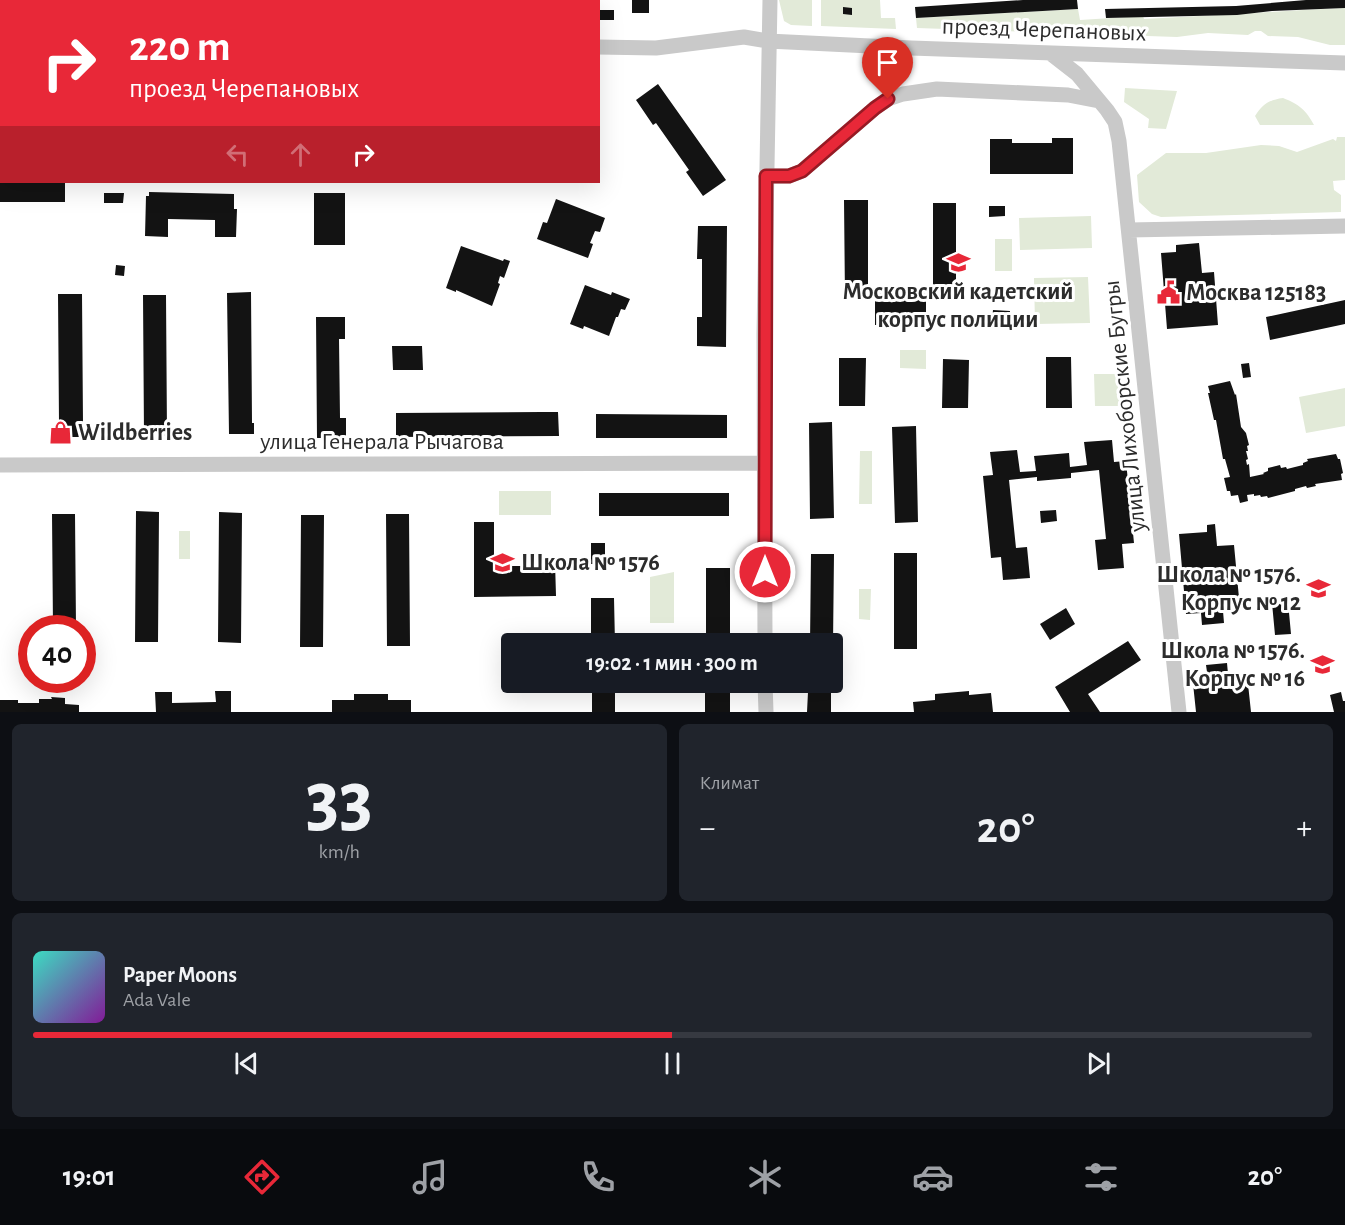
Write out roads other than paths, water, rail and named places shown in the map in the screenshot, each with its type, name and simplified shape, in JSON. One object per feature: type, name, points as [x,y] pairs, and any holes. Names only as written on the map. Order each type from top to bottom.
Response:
[{"type":"street","points":[[765,633],[766,176],[770,0]]},
{"type":"street","name":"проезд Черепановых","points":[[600,47],[656,48],[744,37],[768,41],[1345,63]]},
{"type":"street","name":"улица Лихоборские Бугры","points":[[1050,52],[1077,75],[1099,101],[1115,122],[1119,141],[1179,712]]},
{"type":"street","points":[[766,176],[789,176],[802,171],[875,108],[888,99],[903,94],[937,89],[1068,95],[1099,101]]},
{"type":"street","points":[[1129,230],[1345,226]]},
{"type":"street","name":"улица Генерала Рычагова","points":[[0,465],[764,463]]},
{"type":"street","points":[[765,693],[765,712]]},
{"type":"place","name":"Московский кадетский корпус полиции","points":[[958,262]]},
{"type":"place","name":"Москва 125183","points":[[1168,293]]},
{"type":"place","name":"Wildberries","points":[[60,433]]},
{"type":"place","name":"Школа № 1576","points":[[503,563]]},
{"type":"place","name":"Школа № 1576. Корпус № 12","points":[[1319,589]]},
{"type":"place","name":"Школа № 1576. Корпус № 16","points":[[1323,665]]}]
